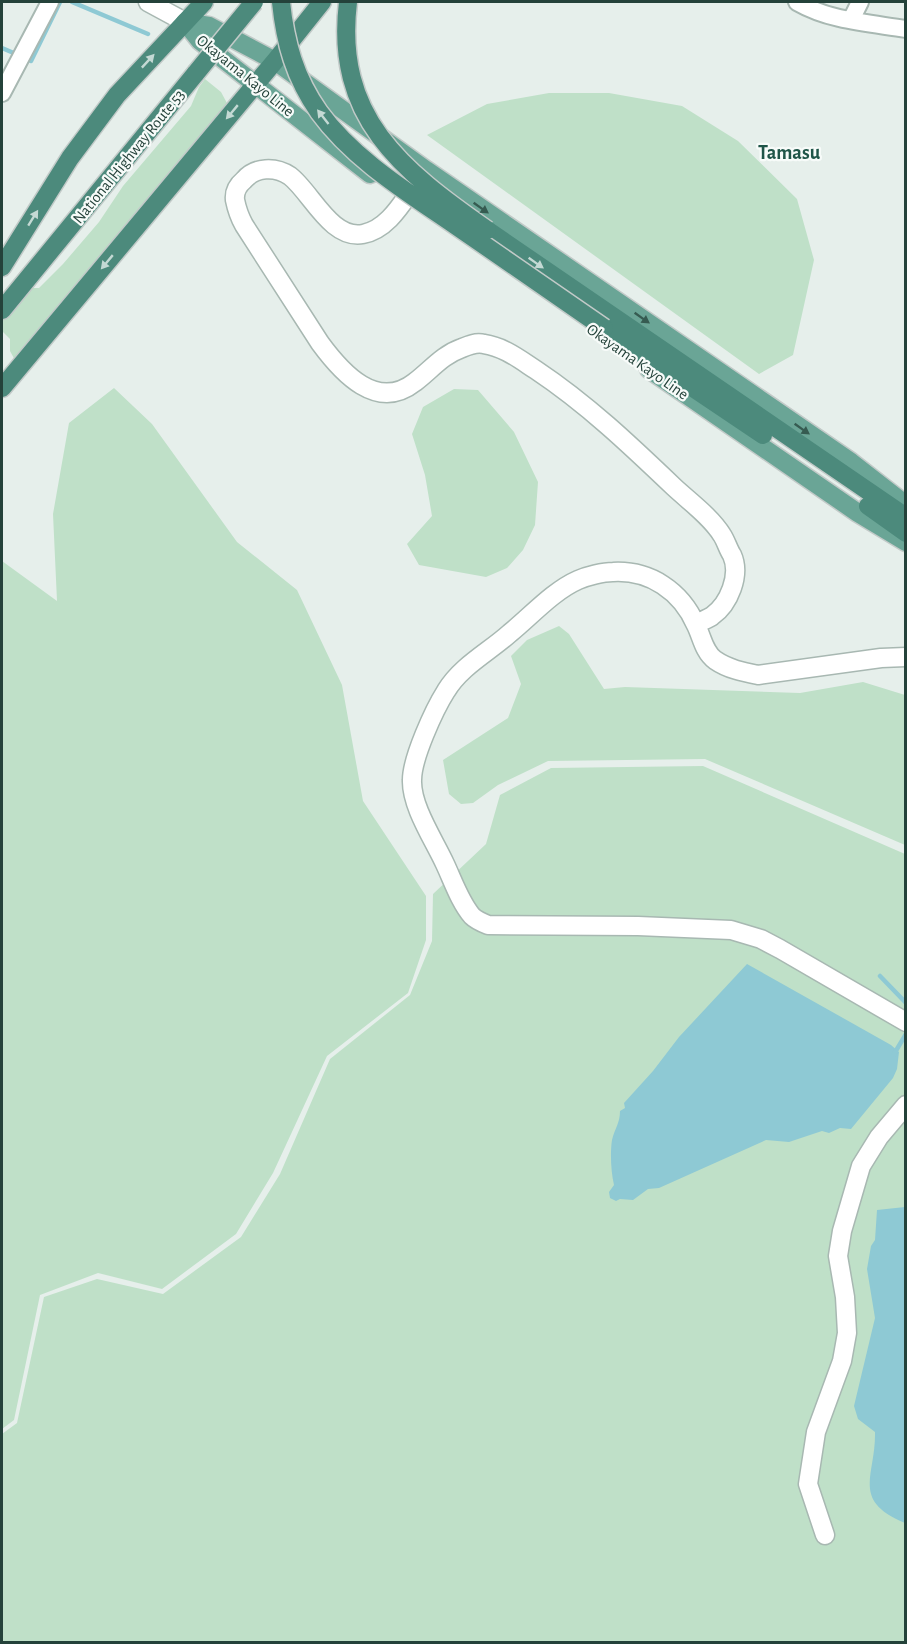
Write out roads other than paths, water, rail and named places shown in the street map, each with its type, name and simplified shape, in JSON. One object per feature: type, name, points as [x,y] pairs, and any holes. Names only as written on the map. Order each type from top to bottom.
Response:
[{"type":"highway","points":[[2,267],[70,158],[117,94],[204,2]]},
{"type":"highway","name":"National Highway Route 53","points":[[2,310],[254,2]]},
{"type":"highway","points":[[281,2],[284,29],[295,68],[318,110],[343,140],[400,187],[906,533]]},
{"type":"highway","points":[[2,388],[322,2]]},
{"type":"highway","points":[[348,2],[347,56],[365,114],[401,163],[461,212],[906,517]]},
{"type":"main road","name":"Okayama Kayo Line","points":[[184,22],[209,26],[275,61],[426,170],[851,462],[906,505]]},
{"type":"main road","name":"Okayama Kayo Line","points":[[184,22],[200,41],[404,200],[858,513],[906,542]]},
{"type":"street","points":[[2,93],[51,2]]},
{"type":"street","points":[[148,2],[184,22]]},
{"type":"street","points":[[797,2],[814,12],[906,29]]},
{"type":"street","points":[[851,20],[860,2]]},
{"type":"street","points":[[426,170],[388,221],[361,234],[341,230],[289,176],[271,169],[256,170],[238,186],[234,195],[237,213],[320,343],[332,359],[358,384],[385,394],[402,391],[416,382],[439,360],[455,350],[482,343],[506,350],[569,392],[613,428],[721,533],[734,560],[734,582],[726,600],[713,616],[696,624]]},
{"type":"street","points":[[906,657],[881,658],[758,675],[739,672],[714,659],[706,649],[687,607],[674,592],[659,582],[641,574],[613,572],[578,580],[552,597],[461,672],[446,690],[417,756],[412,781],[415,800],[473,918],[488,925],[638,926],[731,930],[761,939],[906,1022]]},
{"type":"street","points":[[825,1535],[808,1484],[816,1432],[842,1361],[848,1333],[838,1256],[842,1231],[861,1166],[879,1137],[906,1105]]},
{"type":"water","points":[[747,964],[891,1045],[899,1052],[897,1069],[893,1078],[851,1129],[840,1128],[829,1133],[822,1131],[789,1142],[766,1140],[659,1188],[648,1189],[633,1200],[616,1201],[610,1198],[609,1192],[614,1185],[611,1162],[612,1140],[620,1111],[625,1108],[624,1103],[679,1037]]},
{"type":"water","points":[[906,1207],[905,1523],[877,1505],[872,1496],[870,1474],[875,1432],[858,1419],[854,1406],[875,1318],[867,1269],[871,1246],[875,1240],[877,1210]]},
{"type":"waterway","points":[[27,59],[31,61],[60,2]]},
{"type":"waterway","points":[[72,2],[148,34]]},
{"type":"waterway","points":[[2,48],[16,54]]},
{"type":"waterway","points":[[880,976],[906,1003]]},
{"type":"waterway","points":[[894,1054],[906,1034]]},
{"type":"district","name":"Tamasu","points":[[789,152]]}]
